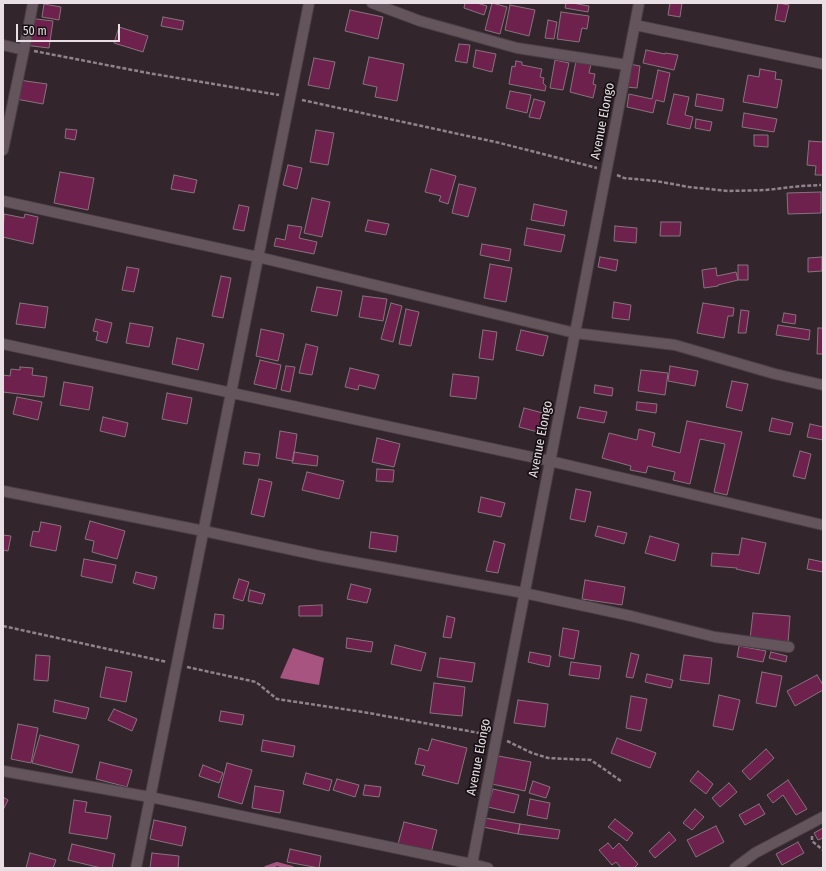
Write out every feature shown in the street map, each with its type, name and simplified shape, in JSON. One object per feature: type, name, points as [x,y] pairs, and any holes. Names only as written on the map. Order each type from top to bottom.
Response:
[{"type":"street","points":[[3,150],[33,3]]},
{"type":"street","points":[[136,868],[309,3]]},
{"type":"street","points":[[372,3],[420,21],[517,48],[627,65]]},
{"type":"street","name":"Avenue Elongo","points":[[472,864],[639,3]]},
{"type":"street","points":[[635,25],[823,64]]},
{"type":"street","points":[[3,45],[24,50]]},
{"type":"street","points":[[3,201],[258,256],[575,333],[675,345],[775,374],[823,385]]},
{"type":"street","points":[[3,344],[550,462],[823,525]]},
{"type":"street","points":[[3,491],[321,556],[524,593],[630,616],[715,637],[789,647]]},
{"type":"street","points":[[3,771],[150,797],[488,868]]},
{"type":"street","points":[[735,868],[755,853],[823,817]]},
{"type":"path","points":[[24,50],[141,72],[290,97],[500,143],[606,171],[624,178],[728,191],[766,190],[821,185]]},
{"type":"path","points":[[3,626],[256,682],[277,698],[496,736],[548,758],[591,760],[621,781]]},
{"type":"path","points":[[811,823],[812,841],[823,850]]},
{"type":"shaded area","points":[[293,648],[324,658],[319,685],[280,678]]},
{"type":"building","points":[[465,3],[477,3],[487,6],[484,15],[464,8]]},
{"type":"building","points":[[492,3],[507,7],[500,34],[485,30]]},
{"type":"building","points":[[566,3],[589,6],[588,12],[565,8]]},
{"type":"building","points":[[670,3],[682,3],[680,17],[668,15]]},
{"type":"building","points":[[778,3],[789,5],[785,22],[775,20]]},
{"type":"building","points":[[44,4],[61,7],[59,20],[42,17]]},
{"type":"building","points":[[510,5],[535,10],[529,36],[505,30]]},
{"type":"building","points":[[350,10],[383,17],[378,39],[345,31]]},
{"type":"building","points":[[561,12],[589,16],[587,29],[582,28],[579,42],[557,39]]},
{"type":"building","points":[[163,17],[184,21],[182,30],[161,26]]},
{"type":"building","points":[[28,18],[53,21],[49,48],[24,45]]},
{"type":"building","points":[[548,20],[557,22],[554,39],[545,38]]},
{"type":"building","points":[[119,27],[148,36],[143,52],[114,43]]},
{"type":"building","points":[[459,44],[470,45],[467,63],[455,61]]},
{"type":"building","points":[[476,50],[496,54],[492,72],[473,67]]},
{"type":"building","points":[[646,50],[678,55],[674,70],[643,63]]},
{"type":"building","points":[[369,57],[404,64],[397,101],[375,97],[377,87],[363,84]]},
{"type":"building","points":[[314,58],[335,62],[329,89],[308,85]]},
{"type":"building","points":[[555,60],[569,63],[563,90],[550,88]]},
{"type":"building","points":[[516,61],[522,62],[522,65],[542,69],[540,77],[544,78],[543,83],[546,86],[545,91],[509,84],[512,66],[515,67]]},
{"type":"building","points":[[576,61],[591,64],[589,73],[595,74],[593,84],[596,85],[593,98],[570,92]]},
{"type":"building","points":[[629,64],[640,66],[637,88],[626,87]]},
{"type":"building","points":[[760,69],[776,72],[775,79],[782,80],[777,108],[743,102],[748,75],[759,77]]},
{"type":"building","points":[[658,70],[670,73],[664,102],[656,100],[653,113],[627,107],[629,94],[652,99]]},
{"type":"building","points":[[19,80],[47,84],[43,104],[16,99]]},
{"type":"building","points":[[510,91],[531,95],[527,113],[506,108]]},
{"type":"building","points":[[674,94],[689,97],[685,115],[693,117],[690,129],[667,124]]},
{"type":"building","points":[[697,94],[724,99],[722,111],[695,106]]},
{"type":"building","points":[[534,99],[545,102],[540,119],[529,117]]},
{"type":"building","points":[[744,113],[777,119],[774,132],[742,127]]},
{"type":"building","points":[[696,119],[712,122],[710,131],[695,128]]},
{"type":"building","points":[[66,129],[77,130],[75,140],[65,138]]},
{"type":"building","points":[[316,130],[334,133],[328,165],[310,162]]},
{"type":"building","points":[[754,135],[768,135],[768,147],[754,146]]},
{"type":"building","points":[[809,141],[823,142],[823,175],[815,175],[816,166],[807,165]]},
{"type":"building","points":[[288,165],[302,168],[297,189],[283,185]]},
{"type":"building","points":[[431,169],[456,176],[448,204],[439,201],[441,196],[425,192]]},
{"type":"building","points":[[60,172],[94,178],[88,210],[54,203]]},
{"type":"building","points":[[174,175],[197,180],[194,193],[171,189]]},
{"type":"building","points":[[459,184],[476,188],[468,217],[452,213]]},
{"type":"building","points":[[821,192],[821,213],[788,214],[787,193]]},
{"type":"building","points":[[312,198],[330,202],[322,237],[304,233]]},
{"type":"building","points":[[534,204],[567,211],[564,226],[531,220]]},
{"type":"building","points":[[239,205],[249,207],[244,231],[233,229]]},
{"type":"building","points":[[4,214],[24,218],[25,214],[38,217],[33,244],[3,237]]},
{"type":"building","points":[[368,220],[389,224],[386,235],[365,231]]},
{"type":"building","points":[[661,222],[681,222],[680,236],[660,236]]},
{"type":"building","points":[[288,225],[302,227],[299,238],[317,242],[314,254],[274,246],[276,238],[285,240]]},
{"type":"building","points":[[615,226],[637,228],[636,243],[614,241]]},
{"type":"building","points":[[527,228],[565,235],[561,252],[524,245]]},
{"type":"building","points":[[482,244],[511,249],[509,261],[480,255]]},
{"type":"building","points":[[600,257],[618,260],[616,271],[598,267]]},
{"type":"building","points":[[822,257],[822,271],[808,272],[808,258]]},
{"type":"building","points":[[490,264],[512,268],[506,302],[484,298]]},
{"type":"building","points":[[738,265],[748,265],[748,280],[738,280]]},
{"type":"building","points":[[127,267],[139,269],[134,292],[122,290]]},
{"type":"building","points":[[716,268],[717,276],[736,272],[738,280],[718,286],[704,288],[702,270]]},
{"type":"building","points":[[221,276],[231,278],[223,318],[212,316]]},
{"type":"building","points":[[317,287],[342,291],[337,316],[311,311]]},
{"type":"building","points":[[363,296],[387,299],[383,321],[359,317]]},
{"type":"building","points":[[614,302],[631,305],[629,320],[612,318]]},
{"type":"building","points":[[20,303],[48,307],[45,328],[16,324]]},
{"type":"building","points":[[391,303],[402,306],[393,342],[381,339]]},
{"type":"building","points":[[703,303],[734,308],[733,316],[728,316],[724,338],[697,333]]},
{"type":"building","points":[[406,309],[419,312],[411,346],[399,344]]},
{"type":"building","points":[[741,310],[749,311],[746,333],[738,333]]},
{"type":"building","points":[[784,313],[796,315],[795,324],[782,322]]},
{"type":"building","points":[[96,319],[112,323],[107,343],[96,340],[98,332],[93,331]]},
{"type":"building","points":[[130,323],[153,327],[149,347],[126,343]]},
{"type":"building","points":[[778,325],[810,330],[809,340],[776,335]]},
{"type":"building","points":[[818,328],[823,328],[823,354],[817,354]]},
{"type":"building","points":[[261,329],[284,334],[278,361],[256,356]]},
{"type":"building","points":[[483,330],[497,332],[493,360],[479,358]]},
{"type":"building","points":[[521,330],[548,336],[543,356],[516,350]]},
{"type":"building","points":[[177,338],[204,344],[198,370],[172,364]]},
{"type":"building","points":[[306,344],[318,347],[312,375],[299,373]]},
{"type":"building","points":[[260,360],[281,365],[276,389],[254,384]]},
{"type":"building","points":[[286,366],[295,367],[290,392],[281,390]]},
{"type":"building","points":[[670,366],[698,371],[695,386],[668,381]]},
{"type":"building","points":[[20,367],[33,368],[32,375],[47,377],[44,397],[3,392],[3,375],[10,376],[11,369],[20,370]]},
{"type":"building","points":[[350,368],[379,375],[375,389],[359,385],[358,390],[345,387]]},
{"type":"building","points":[[641,370],[668,373],[665,395],[638,391]]},
{"type":"building","points":[[453,374],[479,377],[476,399],[450,396]]},
{"type":"building","points":[[732,381],[748,384],[742,411],[726,407]]},
{"type":"building","points":[[64,382],[93,387],[89,410],[60,405]]},
{"type":"building","points":[[595,385],[613,388],[612,396],[594,393]]},
{"type":"building","points":[[167,393],[192,398],[187,424],[162,419]]},
{"type":"building","points":[[17,397],[42,402],[38,420],[13,414]]},
{"type":"building","points":[[637,402],[657,404],[656,413],[636,410]]},
{"type":"building","points":[[580,407],[607,412],[604,423],[577,418]]},
{"type":"building","points":[[524,408],[543,413],[538,432],[519,427]]},
{"type":"building","points":[[103,417],[128,423],[125,437],[100,431]]},
{"type":"building","points":[[772,418],[793,423],[790,435],[769,431]]},
{"type":"building","points":[[687,421],[742,432],[727,495],[714,492],[725,444],[700,439],[690,484],[673,480],[675,472],[648,466],[646,473],[630,470],[631,466],[602,458],[609,433],[637,440],[639,429],[655,433],[652,446],[680,453]]},
{"type":"building","points":[[810,424],[823,427],[823,440],[807,437]]},
{"type":"building","points":[[280,431],[297,434],[293,461],[276,458]]},
{"type":"building","points":[[377,438],[400,444],[394,467],[372,462]]},
{"type":"building","points":[[800,451],[811,454],[805,479],[793,476]]},
{"type":"building","points":[[245,452],[260,454],[258,466],[243,464]]},
{"type":"building","points":[[294,452],[318,456],[317,466],[292,463]]},
{"type":"building","points":[[377,469],[394,470],[393,482],[376,481]]},
{"type":"building","points":[[307,472],[344,481],[339,499],[302,490]]},
{"type":"building","points":[[259,479],[272,482],[264,517],[251,514]]},
{"type":"building","points":[[576,489],[591,492],[585,522],[570,519]]},
{"type":"building","points":[[481,497],[505,503],[501,517],[478,512]]},
{"type":"building","points":[[90,521],[125,531],[117,559],[92,552],[94,541],[85,539]]},
{"type":"building","points":[[41,522],[61,526],[56,551],[30,546],[33,531],[39,532]]},
{"type":"building","points":[[598,526],[627,533],[624,544],[595,536]]},
{"type":"building","points":[[371,532],[398,536],[396,552],[369,548]]},
{"type":"building","points":[[3,535],[11,536],[8,551],[3,550]]},
{"type":"building","points":[[650,536],[679,544],[675,561],[645,553]]},
{"type":"building","points":[[742,538],[766,543],[759,574],[736,569],[737,568],[711,566],[712,553],[739,555]]},
{"type":"building","points":[[494,541],[505,544],[498,573],[486,571]]},
{"type":"building","points":[[84,559],[116,565],[112,583],[81,576]]},
{"type":"building","points":[[809,559],[823,562],[823,572],[807,569]]},
{"type":"building","points":[[136,572],[157,577],[154,589],[133,583]]},
{"type":"building","points":[[239,579],[249,582],[243,601],[233,598]]},
{"type":"building","points":[[585,580],[625,587],[622,605],[582,599]]},
{"type":"building","points":[[351,584],[371,589],[367,603],[347,599]]},
{"type":"building","points":[[250,590],[265,594],[262,604],[248,601]]},
{"type":"building","points":[[322,605],[322,616],[299,616],[299,606]]},
{"type":"building","points":[[753,613],[790,616],[788,643],[750,639]]},
{"type":"building","points":[[215,614],[224,615],[223,629],[213,628]]},
{"type":"building","points":[[447,616],[455,618],[451,638],[443,637]]},
{"type":"building","points":[[563,628],[579,631],[574,659],[559,656]]},
{"type":"building","points":[[347,638],[373,642],[371,652],[346,648]]},
{"type":"building","points":[[395,645],[426,653],[421,671],[391,664]]},
{"type":"building","points":[[739,646],[766,651],[763,662],[737,657]]},
{"type":"building","points":[[530,652],[551,656],[549,667],[528,662]]},
{"type":"building","points":[[771,652],[787,656],[786,662],[769,658]]},
{"type":"building","points":[[631,653],[639,655],[633,678],[626,677]]},
{"type":"building","points":[[36,655],[50,656],[48,681],[34,680]]},
{"type":"building","points":[[684,655],[712,658],[709,684],[680,680]]},
{"type":"building","points":[[440,658],[475,663],[472,682],[437,677]]},
{"type":"building","points":[[571,662],[601,666],[599,679],[569,675]]},
{"type":"building","points":[[106,667],[132,672],[126,702],[100,697]]},
{"type":"building","points":[[762,672],[782,676],[776,707],[756,703]]},
{"type":"building","points":[[647,674],[673,680],[671,688],[645,682]]},
{"type":"building","points":[[817,675],[823,685],[823,690],[795,706],[787,691]]},
{"type":"building","points":[[434,683],[465,687],[462,716],[430,713]]},
{"type":"building","points":[[719,695],[740,700],[733,730],[713,726]]},
{"type":"building","points":[[631,696],[647,699],[641,731],[626,728]]},
{"type":"building","points":[[55,700],[89,708],[86,719],[53,712]]},
{"type":"building","points":[[518,700],[548,704],[545,727],[514,723]]},
{"type":"building","points":[[114,709],[137,719],[132,731],[108,720]]},
{"type":"building","points":[[221,711],[244,715],[242,725],[219,721]]},
{"type":"building","points":[[18,724],[38,728],[31,763],[11,759]]},
{"type":"building","points":[[40,735],[79,745],[72,773],[32,763]]},
{"type":"building","points":[[617,738],[656,753],[650,768],[611,753]]},
{"type":"building","points":[[432,739],[467,748],[458,784],[422,775],[425,766],[415,764],[419,748],[428,751]]},
{"type":"building","points":[[263,740],[295,746],[293,757],[261,751]]},
{"type":"building","points":[[766,749],[774,758],[750,780],[742,771]]},
{"type":"building","points":[[493,755],[531,762],[525,791],[487,783]]},
{"type":"building","points":[[100,762],[132,770],[127,787],[96,779]]},
{"type":"building","points":[[227,763],[252,770],[242,804],[218,797]]},
{"type":"building","points":[[203,765],[223,773],[219,783],[199,776]]},
{"type":"building","points":[[698,771],[713,784],[706,794],[690,781]]},
{"type":"building","points":[[306,773],[332,780],[329,791],[303,784]]},
{"type":"building","points":[[337,779],[359,785],[355,797],[333,790]]},
{"type":"building","points":[[788,780],[807,809],[796,815],[783,795],[773,803],[767,795]]},
{"type":"building","points":[[533,781],[550,787],[546,798],[529,793]]},
{"type":"building","points":[[729,783],[737,792],[720,807],[712,798]]},
{"type":"building","points":[[365,785],[381,787],[379,797],[363,795]]},
{"type":"building","points":[[255,786],[284,791],[280,813],[252,808]]},
{"type":"building","points":[[493,789],[519,795],[514,813],[488,807]]},
{"type":"building","points":[[3,797],[8,800],[3,810]]},
{"type":"building","points":[[530,799],[550,803],[547,819],[527,815]]},
{"type":"building","points":[[74,800],[87,802],[85,812],[111,816],[107,839],[69,833]]},
{"type":"building","points":[[759,804],[765,814],[745,825],[739,815]]},
{"type":"building","points":[[695,809],[704,817],[692,830],[683,823]]},
{"type":"building","points":[[479,817],[520,824],[518,834],[478,826]]},
{"type":"building","points":[[615,819],[633,833],[627,841],[608,827]]},
{"type":"building","points":[[154,820],[186,827],[182,846],[150,839]]},
{"type":"building","points":[[404,822],[437,830],[431,853],[398,844]]},
{"type":"building","points":[[520,824],[560,830],[558,839],[518,834]]},
{"type":"building","points":[[716,826],[724,842],[696,857],[687,840]]},
{"type":"building","points":[[823,828],[823,838],[818,840],[814,833]]},
{"type":"building","points":[[669,832],[676,840],[655,858],[649,851]]},
{"type":"building","points":[[798,842],[804,853],[782,865],[776,854]]},
{"type":"building","points":[[608,843],[613,849],[619,843],[638,864],[634,868],[621,868],[616,862],[612,865],[599,850]]},
{"type":"building","points":[[72,844],[115,854],[112,868],[101,868],[68,860]]},
{"type":"building","points":[[290,849],[321,856],[319,868],[287,862]]},
{"type":"building","points":[[30,853],[56,860],[53,868],[26,868]]},
{"type":"building","points":[[152,853],[179,856],[178,868],[150,868]]},
{"type":"waterway","points":[[266,868],[277,864],[292,868]]}]
